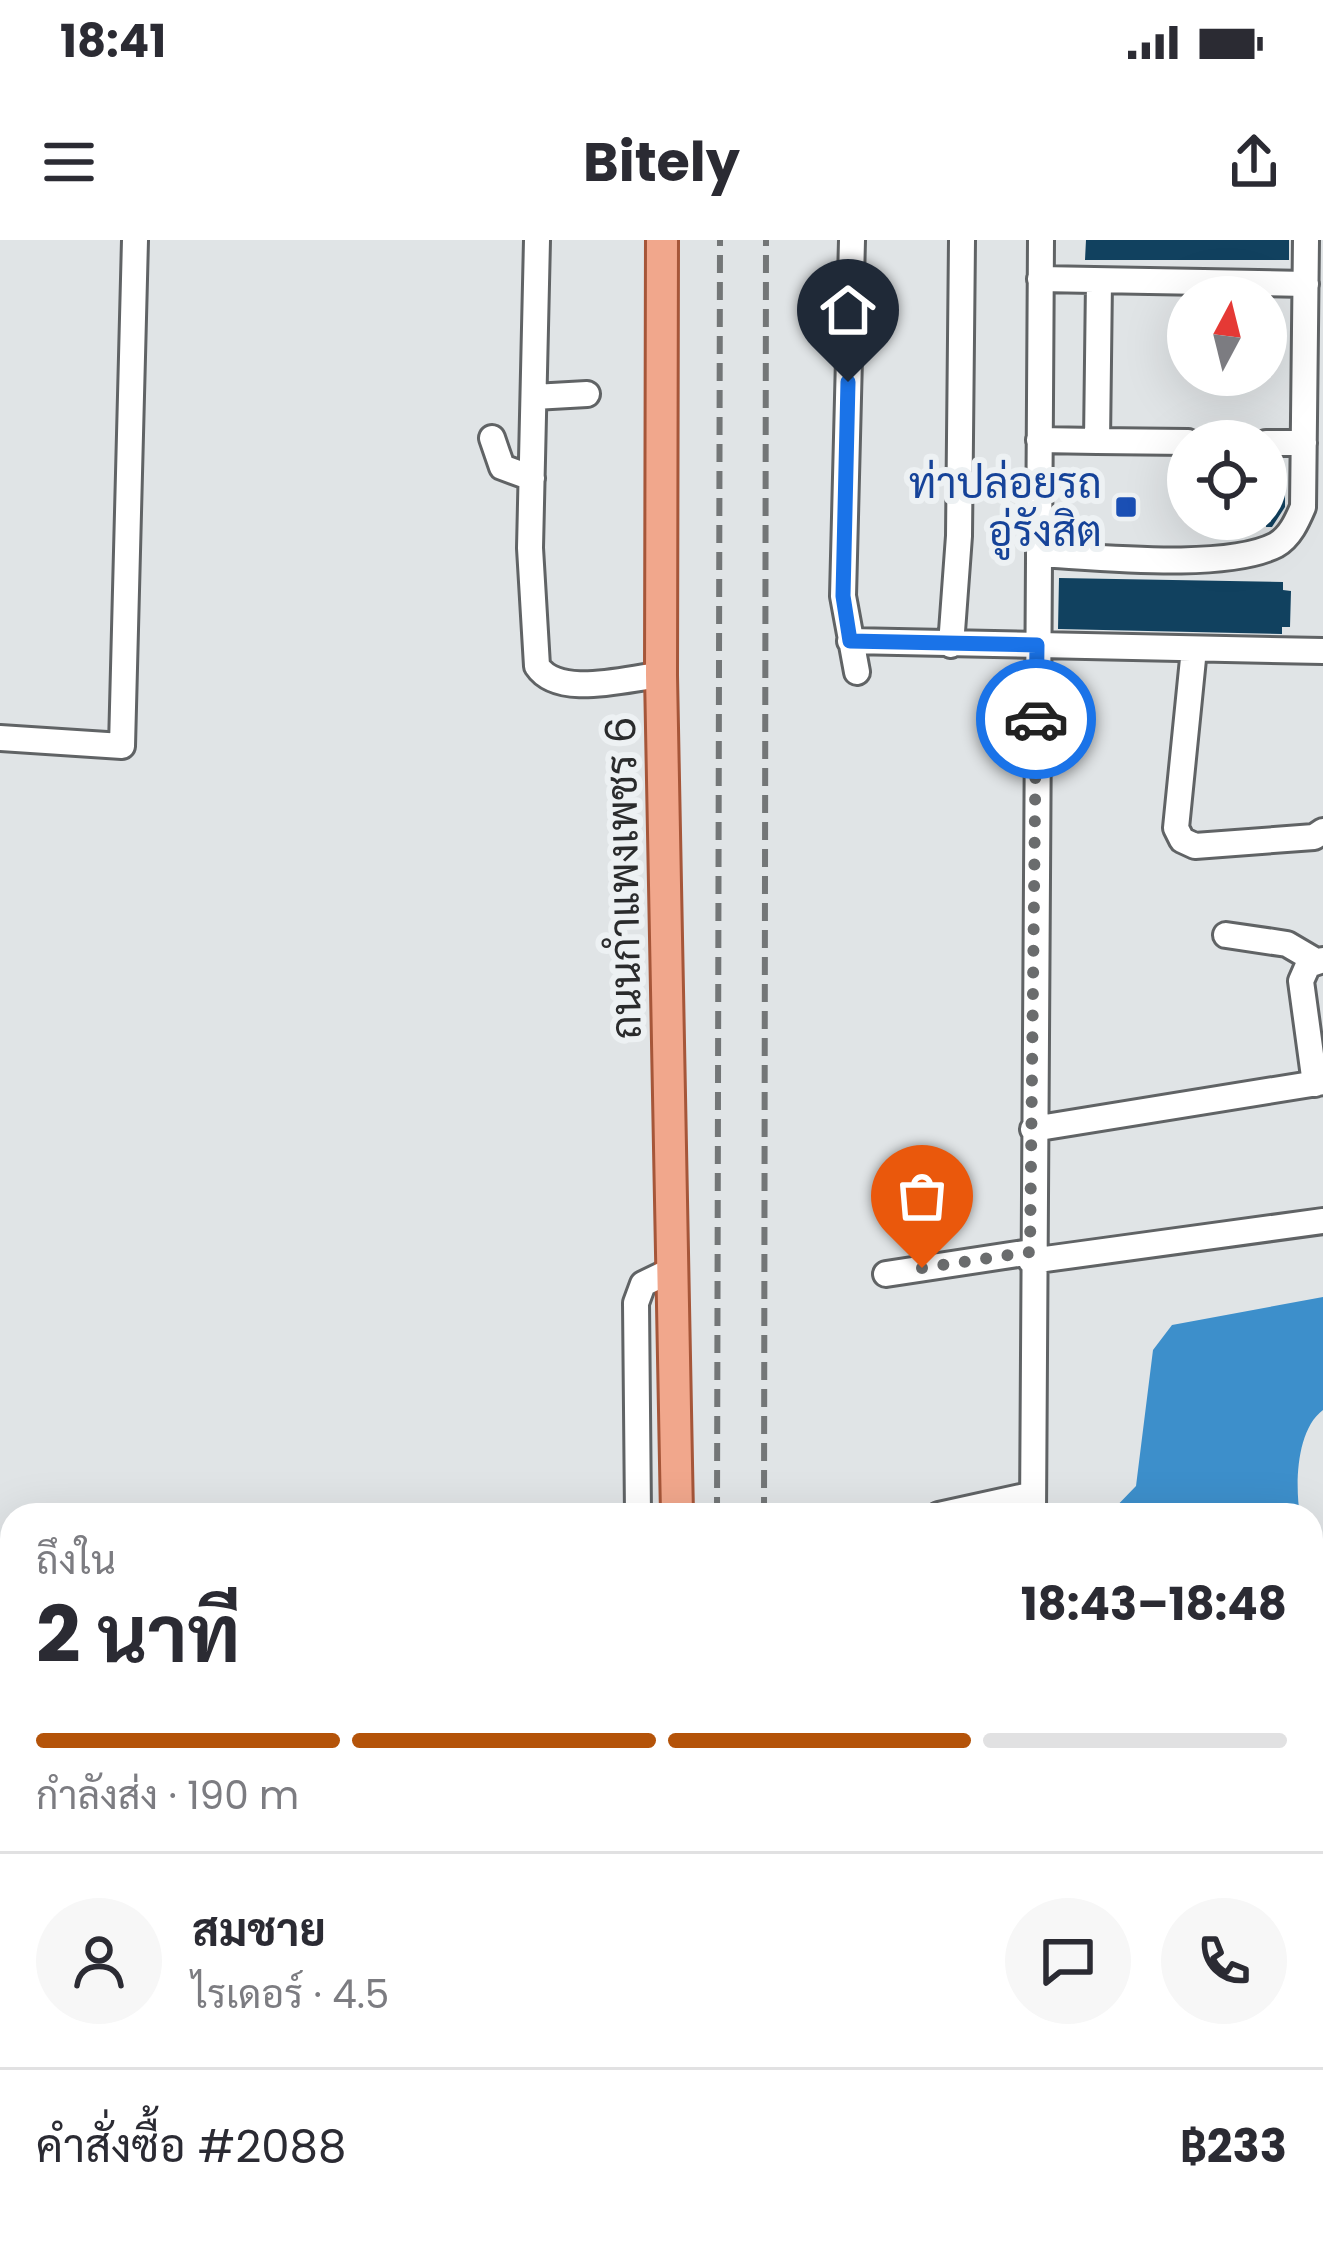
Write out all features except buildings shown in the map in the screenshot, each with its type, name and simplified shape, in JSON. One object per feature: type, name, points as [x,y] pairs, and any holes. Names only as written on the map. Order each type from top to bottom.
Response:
[{"type":"main road","name":"ถนนกำแพงเพชร 6","points":[[662,240],[661,675],[676,1503]]},
{"type":"street","points":[[0,738],[122,746],[135,240]]},
{"type":"street","points":[[537,240],[530,583],[541,673],[567,684],[661,675]]},
{"type":"street","points":[[852,240],[843,549],[857,672]]},
{"type":"street","points":[[951,645],[958,536],[962,240]]},
{"type":"street","points":[[1031,1503],[1041,240]]},
{"type":"street","points":[[1039,554],[1146,560],[1278,544],[1303,507],[1310,459],[1314,324],[1306,284],[1306,240]]},
{"type":"street","points":[[1040,279],[1306,284]]},
{"type":"street","points":[[1097,441],[1099,281]]},
{"type":"street","points":[[534,397],[587,394]]},
{"type":"street","points":[[492,438],[502,466],[532,478]]},
{"type":"street","points":[[1040,440],[1167,442]]},
{"type":"street","points":[[850,641],[1323,651]]},
{"type":"street","points":[[1194,650],[1176,828],[1182,840],[1195,845],[1314,837],[1323,831]]},
{"type":"street","points":[[1033,1129],[1319,1083],[1301,981],[1303,972],[1320,960],[1287,944],[1226,935]]},
{"type":"street","points":[[886,1274],[1323,1221]]},
{"type":"street","points":[[638,1503],[636,1303],[643,1284],[672,1270]]},
{"type":"water","points":[[1323,1297],[1323,1410],[1303,1444],[1299,1503],[1120,1503],[1136,1486],[1153,1350],[1172,1325]]},
{"type":"railway","points":[[717,1503],[720,240]]},
{"type":"railway","points":[[764,1503],[766,240]]},
{"type":"way so far","points":[[922,1268],[1030,1252],[1036,719]]},
{"type":"place","name":"ท่าปล่อยรถ อู่รังสิต","points":[[1126,507]]},
{"type":"route","points":[[848,382],[843,596],[850,641],[1037,645],[1036,719]]}]
